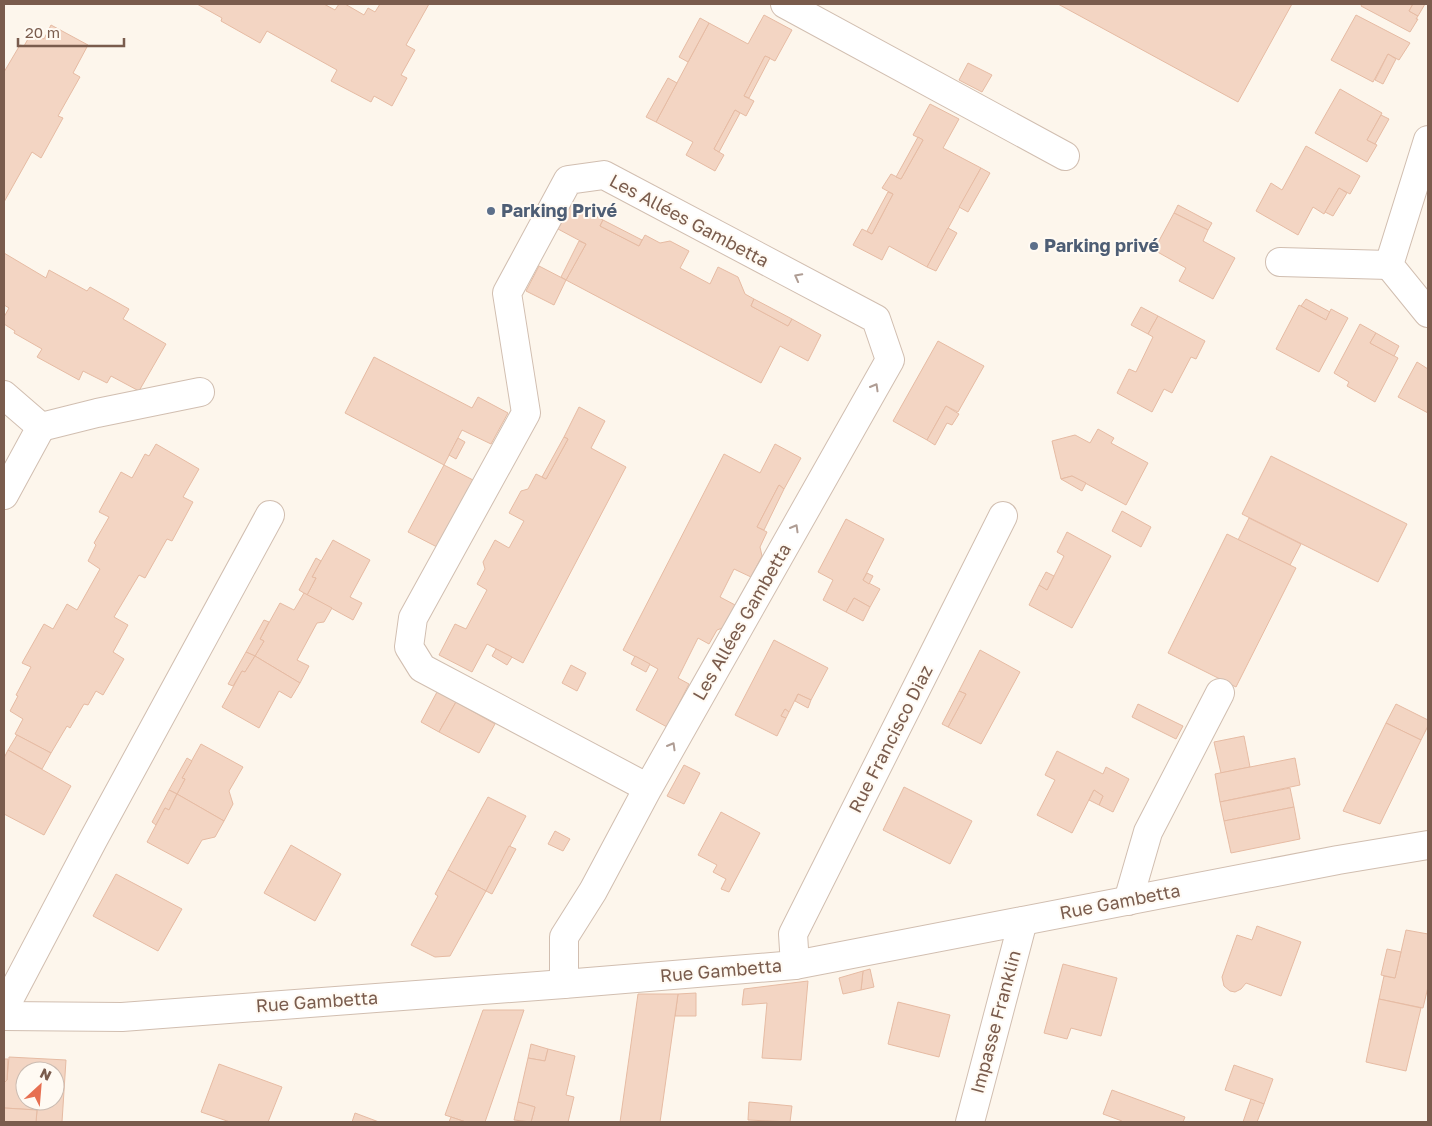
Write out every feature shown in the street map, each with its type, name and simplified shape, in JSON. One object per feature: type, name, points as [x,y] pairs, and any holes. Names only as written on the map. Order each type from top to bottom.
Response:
[{"type":"street","points":[[785,4],[1065,156]]},
{"type":"street","points":[[1389,265],[1428,140]]},
{"type":"street","name":"Les Allées Gambetta","points":[[564,984],[564,937],[592,891],[648,788],[890,360],[876,319],[604,175],[568,180],[507,293],[526,413],[413,618],[409,647],[422,668],[648,788]]},
{"type":"street","points":[[1280,262],[1389,265],[1428,313]]},
{"type":"street","points":[[4,495],[41,427],[97,413],[200,392]]},
{"type":"street","points":[[4,395],[41,427]]},
{"type":"street","points":[[4,1008],[270,515]]},
{"type":"street","name":"Rue Francisco Diaz","points":[[795,965],[793,934],[1004,516]]},
{"type":"street","points":[[1128,901],[1148,832],[1220,693]]},
{"type":"street","name":"Rue Gambetta","points":[[4,1016],[122,1017],[795,965],[1329,862],[1428,845]]},
{"type":"street","name":"Impasse Franklin","points":[[970,1122],[1023,921]]},
{"type":"building","points":[[197,4],[324,4],[335,10],[339,4],[345,4],[364,15],[368,8],[375,12],[380,4],[429,4],[406,45],[415,50],[401,75],[407,78],[392,106],[374,96],[371,102],[331,81],[337,70],[267,31],[260,43],[221,21],[222,18]]},
{"type":"building","points":[[1058,4],[1292,4],[1238,102]]},
{"type":"building","points":[[1362,4],[1413,4],[1409,11],[1418,16],[1416,19],[1418,19],[1410,32],[1361,6]]},
{"type":"building","points":[[1413,4],[1425,4],[1418,16],[1409,11]]},
{"type":"building","points":[[764,15],[792,30],[775,61],[765,56],[744,96],[754,101],[746,116],[735,110],[714,149],[724,155],[715,171],[686,155],[693,142],[656,122],[709,23],[748,44]]},
{"type":"building","points":[[1356,15],[1410,43],[1399,60],[1388,54],[1373,82],[1331,60]]},
{"type":"building","points":[[700,18],[709,23],[688,62],[679,57]]},
{"type":"building","points":[[51,25],[88,45],[73,73],[80,77],[58,116],[63,118],[41,158],[32,152],[4,202],[4,72],[20,45],[24,46],[32,32],[44,39]]},
{"type":"building","points":[[1388,54],[1396,59],[1383,84],[1375,80]]},
{"type":"building","points":[[765,56],[770,58],[749,98],[744,96]]},
{"type":"building","points":[[968,63],[992,75],[982,92],[959,80]]},
{"type":"building","points":[[668,78],[677,83],[656,122],[646,117]]},
{"type":"building","points":[[1340,89],[1382,113],[1367,140],[1377,145],[1367,162],[1315,133]]},
{"type":"building","points":[[930,104],[959,119],[943,148],[981,168],[927,267],[889,246],[882,260],[853,245],[862,229],[872,234],[893,194],[882,188],[891,174],[901,179],[923,140],[913,135]]},
{"type":"building","points":[[735,110],[740,113],[719,152],[714,149]]},
{"type":"building","points":[[1381,115],[1389,119],[1375,144],[1367,140]]},
{"type":"building","points":[[918,137],[923,140],[901,179],[896,177]]},
{"type":"building","points":[[1306,146],[1360,176],[1350,194],[1339,188],[1324,214],[1313,207],[1298,235],[1256,211],[1271,183],[1282,190]]},
{"type":"building","points":[[981,168],[990,173],[968,212],[959,207]]},
{"type":"building","points":[[1339,188],[1347,193],[1333,216],[1325,212]]},
{"type":"building","points":[[888,192],[893,194],[872,234],[867,231]]},
{"type":"building","points":[[572,203],[603,220],[600,226],[639,246],[645,235],[660,243],[670,241],[689,251],[680,268],[710,284],[718,267],[738,277],[745,294],[754,299],[751,306],[788,326],[792,319],[821,335],[808,361],[780,346],[761,383],[566,280],[586,244],[558,229]]},
{"type":"building","points":[[1178,205],[1212,223],[1208,230],[1174,213]]},
{"type":"building","points":[[1174,213],[1208,230],[1203,241],[1235,258],[1213,299],[1179,281],[1186,268],[1154,250]]},
{"type":"building","points":[[603,220],[642,240],[639,246],[600,226]]},
{"type":"building","points":[[948,228],[957,233],[936,271],[927,267]]},
{"type":"building","points":[[579,241],[586,244],[566,280],[561,277]]},
{"type":"building","points":[[4,253],[46,278],[49,270],[87,291],[90,287],[129,309],[123,319],[166,344],[139,391],[111,376],[107,383],[83,371],[79,380],[37,357],[42,349],[14,333],[15,331],[4,324],[4,317],[9,308],[4,305]]},
{"type":"building","points":[[539,266],[566,280],[554,305],[526,291]]},
{"type":"building","points":[[754,299],[792,319],[788,326],[751,306]]},
{"type":"building","points":[[1306,299],[1330,312],[1326,320],[1301,306]]},
{"type":"building","points":[[1299,305],[1326,320],[1331,309],[1348,318],[1319,372],[1276,349]]},
{"type":"building","points":[[1141,307],[1158,316],[1148,334],[1131,325]]},
{"type":"building","points":[[1158,316],[1205,341],[1196,359],[1191,357],[1172,393],[1164,389],[1152,412],[1117,393],[1129,369],[1136,372],[1153,337],[1148,334]]},
{"type":"building","points":[[1360,324],[1376,333],[1370,343],[1398,358],[1375,402],[1347,386],[1349,382],[1334,373]]},
{"type":"building","points":[[1376,333],[1399,346],[1394,356],[1370,343]]},
{"type":"building","points":[[938,341],[984,366],[958,412],[946,406],[927,440],[893,421]]},
{"type":"building","points":[[374,357],[472,408],[478,397],[508,413],[491,444],[462,430],[444,465],[345,413]]},
{"type":"building","points":[[1417,362],[1428,369],[1428,413],[1398,397]]},
{"type":"building","points":[[946,406],[959,414],[952,425],[947,423],[935,445],[927,440]]},
{"type":"building","points":[[579,407],[605,421],[591,448],[626,467],[523,663],[487,644],[472,672],[439,655],[455,624],[466,629],[487,590],[477,584],[485,569],[483,562],[495,540],[509,548],[524,521],[509,513],[521,491],[528,489],[536,474],[546,479],[568,439],[564,437]]},
{"type":"building","points":[[1098,429],[1114,438],[1111,443],[1148,463],[1126,505],[1072,476],[1061,479],[1052,441],[1075,435],[1090,443]]},
{"type":"building","points":[[564,437],[568,439],[546,479],[542,477]]},
{"type":"building","points":[[458,438],[465,442],[456,459],[449,455]]},
{"type":"building","points":[[156,444],[199,469],[183,497],[193,502],[172,541],[167,539],[145,578],[139,575],[114,617],[128,625],[113,652],[124,659],[103,695],[96,691],[88,705],[84,704],[70,728],[67,726],[51,753],[15,734],[23,719],[10,711],[31,667],[22,663],[44,624],[53,629],[67,604],[77,610],[100,569],[88,561],[96,545],[94,543],[109,517],[99,512],[121,472],[132,478],[145,454],[149,456]]},
{"type":"building","points":[[775,444],[801,458],[784,489],[779,485],[757,527],[767,532],[760,547],[762,556],[751,577],[734,569],[720,597],[737,606],[725,627],[717,630],[709,644],[698,638],[678,678],[689,684],[667,727],[636,710],[658,669],[623,650],[724,454],[760,473]]},
{"type":"building","points":[[1271,456],[1407,524],[1378,582],[1242,514]]},
{"type":"building","points":[[444,465],[473,480],[437,547],[408,532]]},
{"type":"building","points":[[1072,476],[1086,483],[1082,491],[1061,479]]},
{"type":"building","points":[[779,485],[784,489],[764,530],[757,527]]},
{"type":"building","points":[[1122,511],[1151,527],[1141,547],[1112,531]]},
{"type":"building","points":[[1249,518],[1301,544],[1290,565],[1238,540]]},
{"type":"building","points":[[846,519],[884,539],[863,580],[880,589],[870,607],[854,598],[846,612],[823,600],[833,580],[818,572]]},
{"type":"building","points":[[1067,532],[1111,556],[1072,628],[1029,605],[1039,585],[1047,590],[1064,556],[1057,552]]},
{"type":"building","points":[[1227,534],[1296,568],[1236,687],[1168,653]]},
{"type":"building","points":[[333,540],[370,560],[350,597],[362,603],[353,620],[307,595],[316,578],[312,577]]},
{"type":"building","points":[[316,558],[321,561],[312,577],[316,578],[307,595],[299,590]]},
{"type":"building","points":[[1046,572],[1054,576],[1047,590],[1039,585]]},
{"type":"building","points":[[867,573],[873,576],[869,584],[863,580]]},
{"type":"building","points":[[304,593],[332,608],[324,622],[317,623],[297,660],[309,666],[300,683],[255,656],[264,641],[260,639],[280,603],[294,610]]},
{"type":"building","points":[[854,598],[870,607],[863,621],[846,612]]},
{"type":"building","points":[[264,620],[269,622],[260,639],[264,641],[255,656],[246,652]]},
{"type":"building","points":[[774,640],[828,668],[811,700],[798,694],[789,712],[785,709],[781,716],[786,718],[777,736],[735,715]]},
{"type":"building","points":[[496,649],[512,657],[507,665],[492,656]]},
{"type":"building","points":[[980,650],[1020,672],[981,744],[948,727],[966,694],[959,691]]},
{"type":"building","points":[[246,652],[255,656],[245,672],[242,671],[233,686],[228,684]]},
{"type":"building","points":[[255,656],[300,683],[291,698],[279,691],[259,728],[222,707],[242,671],[245,672]]},
{"type":"building","points":[[635,656],[650,664],[646,672],[631,664]]},
{"type":"building","points":[[571,665],[586,673],[577,691],[562,683]]},
{"type":"building","points":[[959,691],[966,694],[948,727],[942,724]]},
{"type":"building","points":[[437,692],[456,702],[439,732],[421,722]]},
{"type":"building","points":[[798,694],[811,700],[808,708],[795,701]]},
{"type":"building","points":[[456,702],[495,724],[479,753],[439,732]]},
{"type":"building","points":[[1138,704],[1183,726],[1176,739],[1132,717]]},
{"type":"building","points":[[1396,704],[1428,720],[1428,726],[1421,740],[1386,723]]},
{"type":"building","points":[[785,709],[789,712],[786,718],[781,716]]},
{"type":"building","points":[[1386,723],[1421,740],[1380,824],[1343,811]]},
{"type":"building","points":[[17,735],[51,753],[42,769],[8,750]]},
{"type":"building","points":[[1244,736],[1250,767],[1221,773],[1214,742]]},
{"type":"building","points":[[201,744],[243,767],[229,791],[233,804],[224,821],[177,794],[185,779],[182,778]]},
{"type":"building","points":[[8,750],[71,786],[44,835],[4,814],[4,758]]},
{"type":"building","points":[[1057,751],[1103,774],[1106,767],[1129,779],[1113,812],[1099,805],[1103,796],[1094,790],[1072,833],[1037,815],[1055,780],[1045,775]]},
{"type":"building","points":[[187,758],[192,761],[182,778],[185,779],[177,794],[169,790]]},
{"type":"building","points":[[1295,758],[1300,785],[1220,802],[1215,774]]},
{"type":"building","points":[[684,765],[700,773],[684,804],[667,796]]},
{"type":"building","points":[[904,787],[972,821],[950,864],[883,830]]},
{"type":"building","points":[[1290,788],[1294,807],[1224,821],[1220,802]]},
{"type":"building","points":[[169,790],[177,794],[169,810],[165,808],[156,825],[152,822]]},
{"type":"building","points":[[1094,790],[1103,796],[1099,805],[1089,800]]},
{"type":"building","points":[[177,794],[224,821],[215,837],[202,840],[188,864],[147,842],[165,808],[169,810]]},
{"type":"building","points":[[488,797],[526,816],[486,891],[448,870]]},
{"type":"building","points":[[1294,807],[1300,839],[1231,853],[1224,821]]},
{"type":"building","points":[[721,812],[760,833],[729,892],[721,889],[726,879],[713,872],[717,865],[698,855]]},
{"type":"building","points":[[555,831],[570,839],[563,851],[548,844]]},
{"type":"building","points":[[291,845],[341,874],[315,921],[264,893]]},
{"type":"building","points":[[509,846],[516,849],[492,894],[486,891]]},
{"type":"building","points":[[448,870],[486,891],[450,956],[435,957],[411,945],[438,896],[435,894]]},
{"type":"building","points":[[116,874],[182,909],[158,951],[93,916]]},
{"type":"building","points":[[1257,926],[1301,942],[1281,996],[1246,983],[1235,992],[1230,991],[1224,986],[1222,977],[1237,935],[1252,940]]},
{"type":"building","points":[[1406,930],[1428,934],[1428,987],[1423,1008],[1379,999],[1384,976],[1395,978]]},
{"type":"building","points":[[1387,949],[1401,952],[1395,978],[1381,975]]},
{"type":"building","points":[[1063,964],[1117,978],[1101,1036],[1071,1028],[1067,1039],[1044,1033]]},
{"type":"building","points":[[870,969],[874,987],[861,990],[863,971]]},
{"type":"building","points":[[863,971],[861,990],[843,994],[839,978]]},
{"type":"building","points":[[808,981],[801,1060],[762,1058],[767,1003],[742,1005],[744,989]]},
{"type":"building","points":[[696,993],[696,1016],[675,1016],[678,994]]},
{"type":"building","points":[[638,994],[678,994],[660,1122],[620,1122]]},
{"type":"building","points":[[1379,999],[1421,1008],[1406,1071],[1366,1062]]},
{"type":"building","points":[[898,1002],[950,1015],[939,1057],[888,1044]]},
{"type":"building","points":[[483,1010],[524,1010],[485,1122],[466,1122],[445,1115]]},
{"type":"building","points":[[531,1044],[548,1049],[545,1061],[528,1058]]},
{"type":"building","points":[[548,1049],[575,1056],[566,1095],[574,1097],[568,1122],[531,1122],[535,1107],[518,1102],[528,1058],[545,1061]]},
{"type":"building","points":[[9,1057],[66,1060],[65,1076],[65,1061],[15,1061],[15,1109],[4,1108],[4,1083],[7,1080]]},
{"type":"building","points":[[4,1059],[8,1059],[7,1080],[4,1083]]},
{"type":"building","points":[[219,1064],[282,1087],[268,1122],[230,1122],[201,1112]]},
{"type":"building","points":[[1234,1065],[1273,1079],[1264,1104],[1225,1090]]},
{"type":"building","points":[[1112,1090],[1185,1117],[1183,1122],[1121,1122],[1103,1114]]},
{"type":"building","points":[[1251,1099],[1264,1104],[1257,1122],[1243,1122]]},
{"type":"building","points":[[518,1102],[535,1107],[531,1122],[514,1120]]},
{"type":"building","points":[[749,1102],[792,1106],[790,1122],[748,1120]]},
{"type":"building","points":[[4,1108],[15,1109],[15,1111],[37,1111],[36,1122],[4,1122]]},
{"type":"building","points":[[37,1111],[63,1111],[62,1122],[36,1122]]},
{"type":"building","points":[[355,1113],[379,1122],[352,1122]]},
{"type":"building","points":[[451,1117],[466,1122],[449,1122]]},
{"type":"place","name":"Parking Privé","points":[[491,211]]},
{"type":"place","name":"Parking privé","points":[[1034,246]]}]
